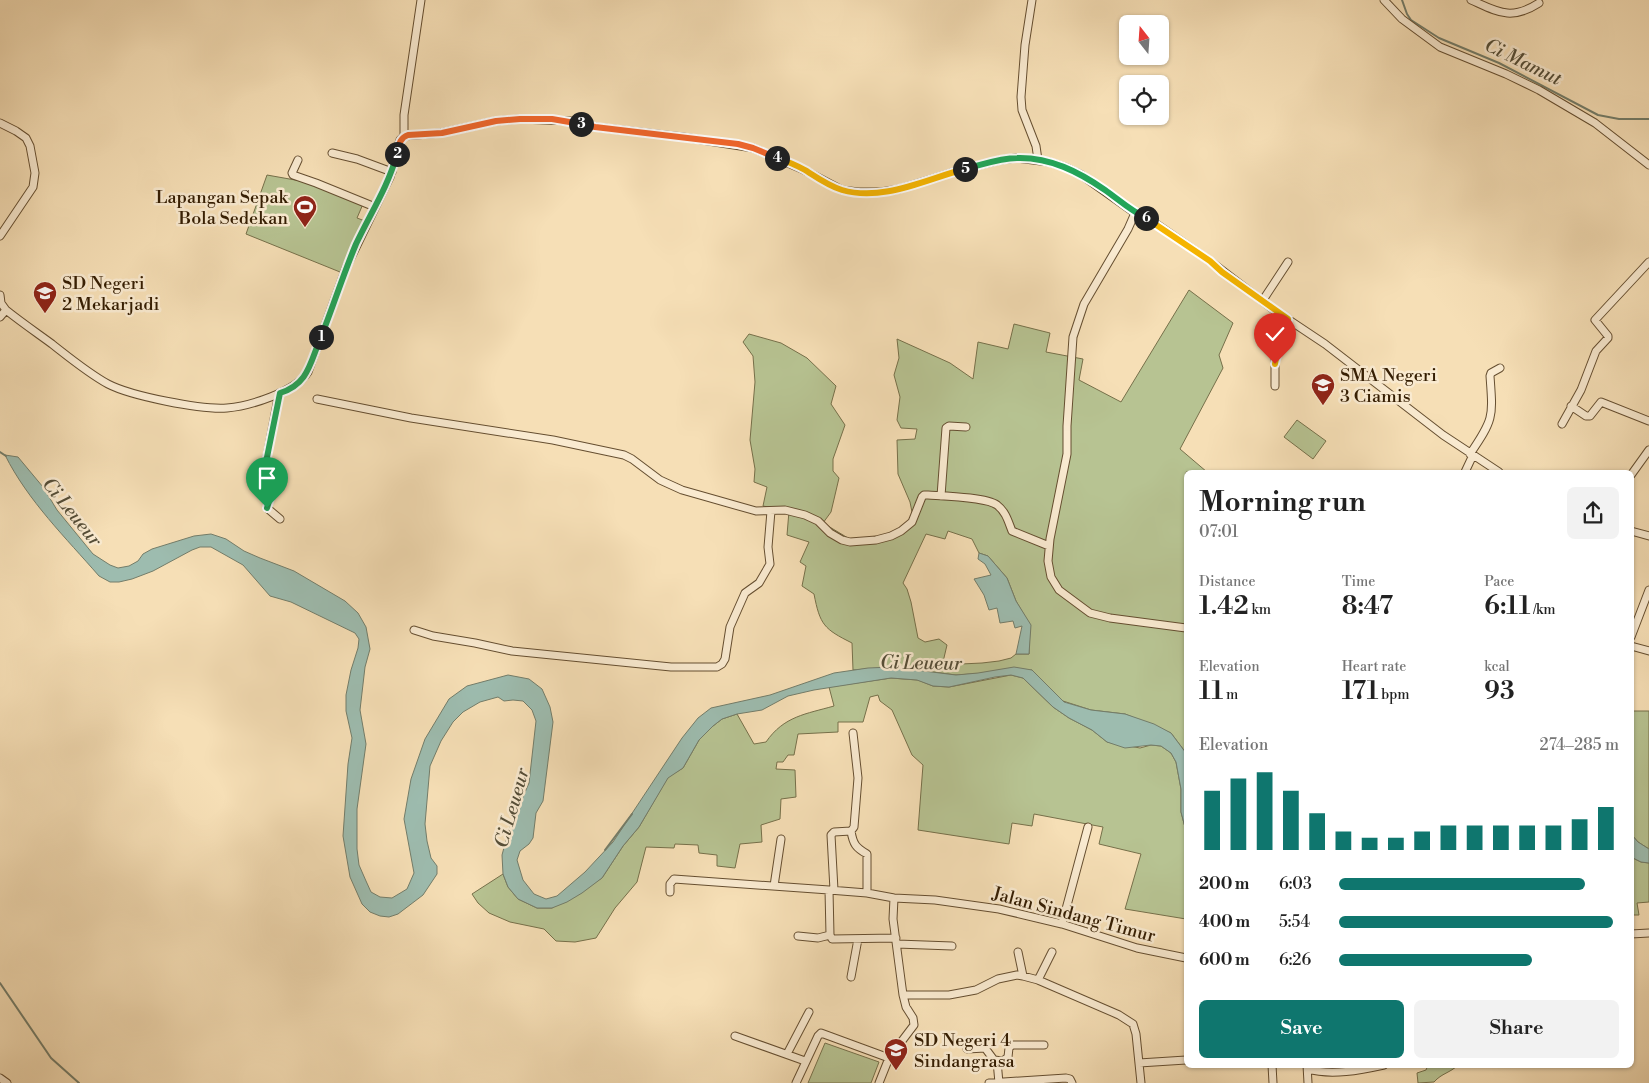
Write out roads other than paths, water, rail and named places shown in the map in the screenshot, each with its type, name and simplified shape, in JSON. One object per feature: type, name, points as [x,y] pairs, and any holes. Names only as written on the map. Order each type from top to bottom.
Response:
[{"type":"street","points":[[404,136],[404,115],[421,0]]},
{"type":"street","points":[[1032,0],[1024,53],[1022,110],[1036,146],[1038,160]]},
{"type":"street","points":[[1384,0],[1402,18],[1440,47],[1506,74],[1539,90],[1595,124],[1649,165]]},
{"type":"street","points":[[1471,0],[1503,14],[1529,10],[1539,3]]},
{"type":"street","points":[[0,295],[1,303],[6,310],[80,366],[108,384],[127,391],[178,403],[225,408],[244,406],[280,393],[301,380],[308,372],[340,284],[357,243],[392,172],[400,140],[404,136],[442,133],[496,121],[520,119],[566,120],[595,127],[683,136],[753,148],[802,169],[842,190],[858,192],[881,192],[899,189],[1000,160],[1016,158],[1038,160],[1065,167],[1080,174],[1135,213],[1152,221],[1325,344],[1496,470]]},
{"type":"street","points":[[0,123],[26,138],[32,152],[35,173],[33,187],[0,236]]},
{"type":"street","points":[[332,153],[357,159],[392,172]]},
{"type":"street","points":[[298,160],[292,172],[293,175],[375,207]]},
{"type":"street","points":[[1135,213],[1122,240],[1084,304],[1073,337],[1067,426],[1068,454],[1049,546],[1048,561],[1051,577],[1059,590],[1090,613],[1110,618],[1184,628]]},
{"type":"street","points":[[1262,300],[1288,262]]},
{"type":"street","points":[[1562,424],[1580,390],[1596,351],[1608,338],[1595,320],[1649,262]]},
{"type":"street","points":[[0,316],[6,310]]},
{"type":"street","points":[[1275,386],[1275,360],[1288,327],[1288,319]]},
{"type":"street","points":[[1466,470],[1491,418],[1493,405],[1490,376],[1491,373],[1500,368]]},
{"type":"street","points":[[280,393],[264,472],[265,475],[276,478],[267,508],[280,519]]},
{"type":"street","points":[[317,399],[411,418],[553,440],[624,455],[660,480],[682,490],[756,511],[784,510],[805,515],[818,521],[830,533],[842,540],[859,542],[891,536],[901,531],[912,522],[924,495],[974,498],[994,503],[1006,514],[1012,532],[1049,546]]},
{"type":"street","points":[[1571,406],[1586,416],[1590,416],[1600,402],[1649,421]]},
{"type":"street","points":[[940,496],[946,428],[949,426],[966,427]]},
{"type":"street","points":[[1634,471],[1649,450]]},
{"type":"street","points":[[414,630],[433,636],[512,651],[671,667],[717,667],[725,659],[730,627],[745,593],[759,584],[770,564],[768,537],[771,511]]},
{"type":"street","points":[[1634,532],[1649,536]]},
{"type":"street","points":[[1634,629],[1649,590]]},
{"type":"street","points":[[1634,647],[1649,651]]},
{"type":"street","points":[[853,733],[858,778],[854,827],[851,831],[853,843],[857,849],[867,854],[867,893]]},
{"type":"street","points":[[1062,924],[1088,827]]},
{"type":"street","points":[[851,831],[832,833],[830,935],[833,939],[896,941],[952,946]]},
{"type":"street","points":[[774,886],[780,839]]},
{"type":"street","name":"Jalan Sindang Timur","points":[[670,892],[670,884],[674,880],[867,893],[894,898],[982,906],[1062,924],[1138,948],[1184,958]]},
{"type":"street","points":[[879,1083],[889,1058],[914,1025],[903,995],[893,919],[894,898]]},
{"type":"street","points":[[1634,934],[1649,933]]},
{"type":"street","points":[[798,936],[818,938],[830,935]]},
{"type":"street","points":[[851,977],[858,939]]},
{"type":"street","points":[[1018,952],[1023,976]]},
{"type":"street","points":[[1038,980],[1052,952]]},
{"type":"street","points":[[903,995],[950,995],[976,990],[998,979],[1017,975],[1038,980],[1119,1015],[1133,1024],[1141,1083]]},
{"type":"street","points":[[787,1054],[809,1012]]},
{"type":"street","points":[[796,1083],[818,1036],[822,1033],[889,1058]]},
{"type":"street","points":[[735,1036],[782,1054],[806,1060]]},
{"type":"street","points":[[967,1049],[985,1048],[992,1058],[997,1061],[1006,1060],[1009,1055],[1009,1048],[1012,1045],[1044,1045]]},
{"type":"street","points":[[1139,1063],[1184,1060]]},
{"type":"street","points":[[997,1061],[999,1083]]},
{"type":"street","points":[[1272,1068],[1273,1083]]},
{"type":"street","points":[[1308,1068],[1308,1083]]},
{"type":"street","points":[[1310,1068],[1314,1071],[1343,1071],[1364,1068]]},
{"type":"street","points":[[0,1078],[7,1083]]},
{"type":"street","points":[[989,1083],[1066,1078],[1070,1079],[1072,1083]]},
{"type":"waterway","name":"Ci Mamut","points":[[1402,0],[1411,20],[1439,38],[1499,63],[1598,115],[1619,119],[1649,119]]},
{"type":"waterway","name":"Ci Leueur","points":[[0,452],[6,456]]},
{"type":"waterway","name":"Ci Leueur","points":[[605,850],[632,814]]},
{"type":"waterway","points":[[0,983],[51,1058],[79,1083]]},
{"type":"place","name":"Lapangan Sepak Bola Sedekan","points":[[305,228]]},
{"type":"place","name":"SD Negeri 2 Mekarjadi","points":[[45,314]]},
{"type":"place","name":"SMA Negeri 3 Ciamis","points":[[1323,406]]},
{"type":"place","name":"SD Negeri 4 Sindangrasa","points":[[896,1071]]}]
